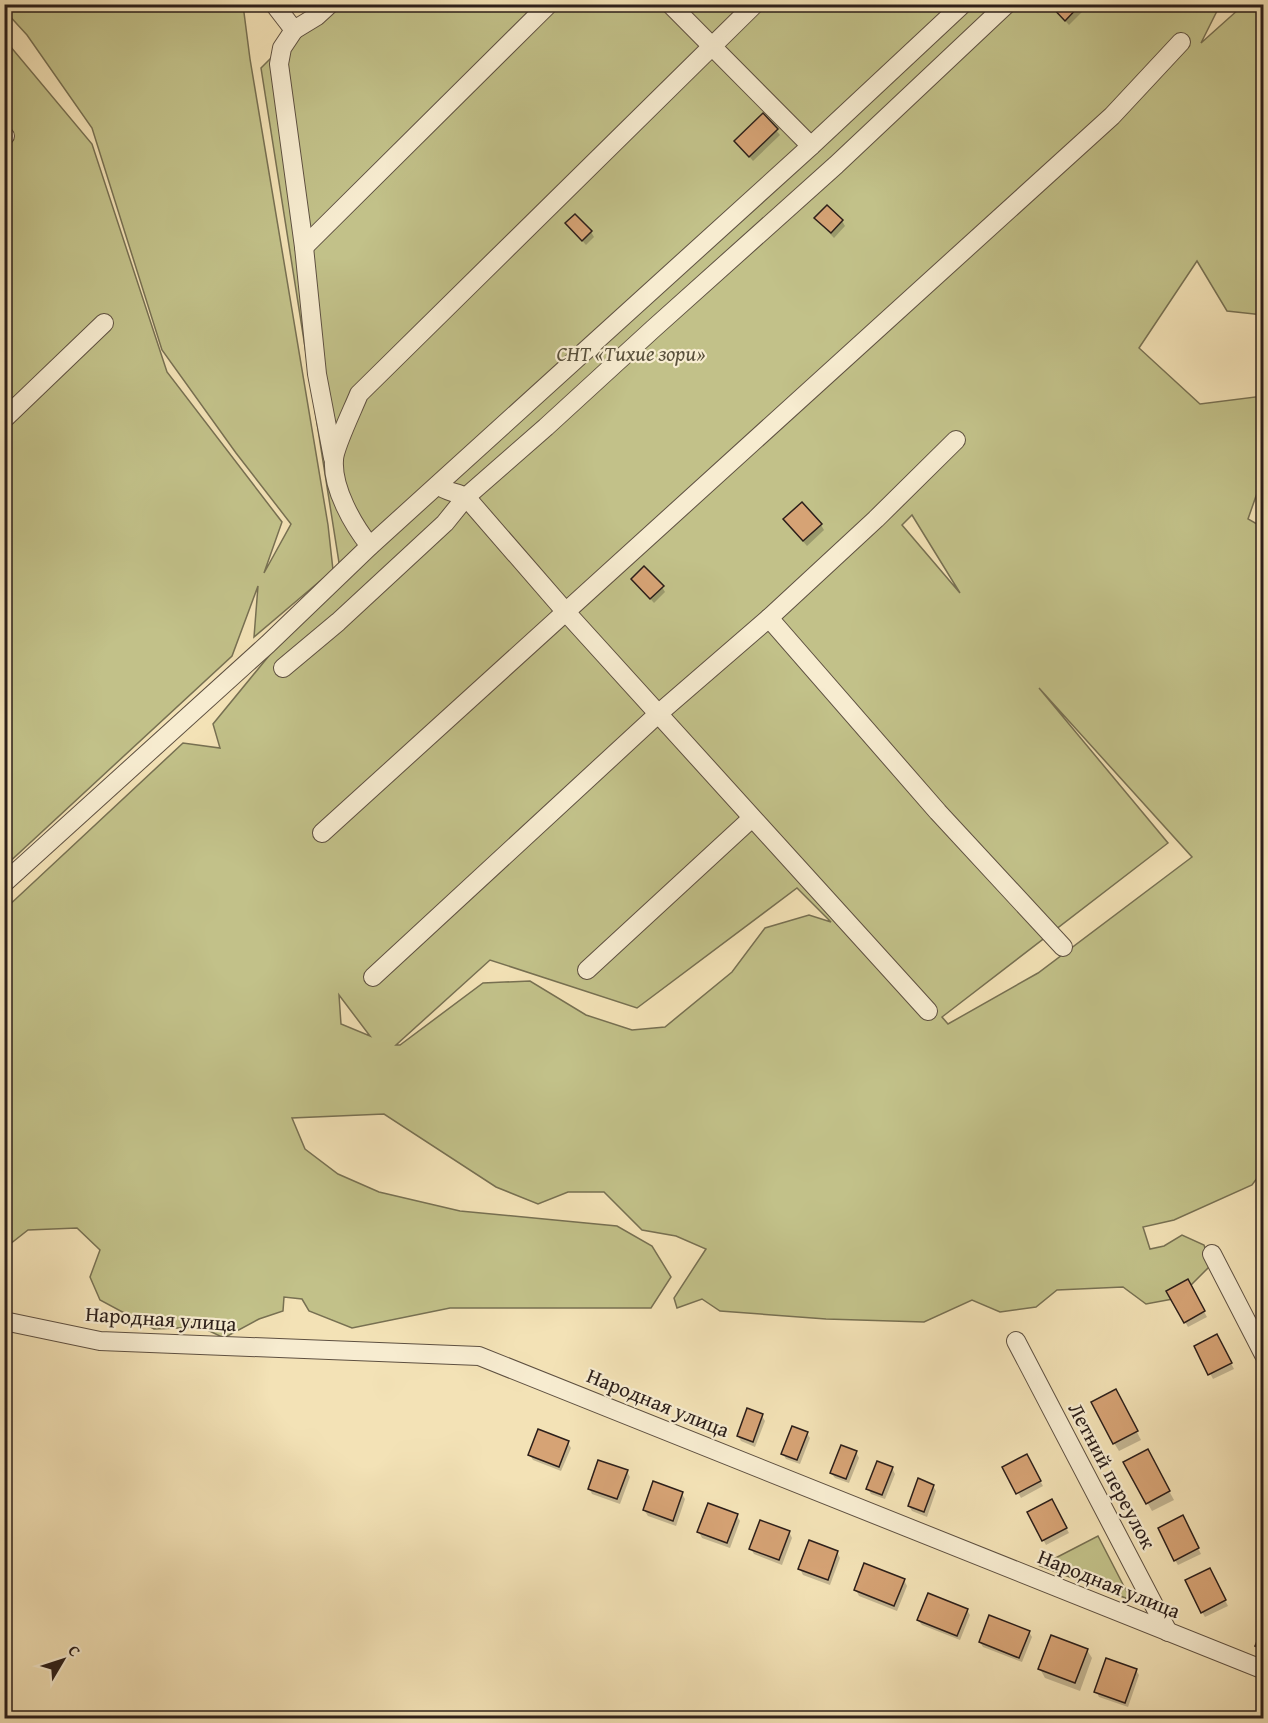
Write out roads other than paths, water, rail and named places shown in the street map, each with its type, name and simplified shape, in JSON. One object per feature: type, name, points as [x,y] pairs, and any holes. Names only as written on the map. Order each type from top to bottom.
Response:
[{"type":"street","points":[[274,4],[294,30]]},
{"type":"street","points":[[330,4],[317,16],[294,30],[282,48],[279,64],[304,247],[317,374],[337,484],[354,527],[370,546]]},
{"type":"street","points":[[304,247],[549,4]]},
{"type":"street","points":[[670,4],[811,146]]},
{"type":"street","points":[[333,459],[359,394],[755,4]]},
{"type":"street","points":[[4,883],[268,644],[370,546],[811,146],[963,4]]},
{"type":"street","points":[[282,668],[338,622],[445,523],[466,497],[836,165],[1008,4]]},
{"type":"street","points":[[322,833],[1112,116],[1181,42]]},
{"type":"street","points":[[4,419],[104,323]]},
{"type":"street","points":[[373,977],[658,714],[769,618],[876,519],[956,440]]},
{"type":"street","points":[[438,485],[443,490],[456,492],[466,497],[565,611],[928,1011]]},
{"type":"street","points":[[769,618],[938,812],[1063,947]]},
{"type":"street","points":[[587,970],[752,818]]},
{"type":"street","points":[[1212,1254],[1263,1355]]},
{"type":"street","name":"Народная улица","points":[[4,1322],[100,1341],[479,1356],[1263,1670]]},
{"type":"street","name":"Летний переулок","points":[[1016,1341],[1168,1632]]},
{"type":"park label","name":"СНТ «Тихие зори»","points":[[631,354]]}]
